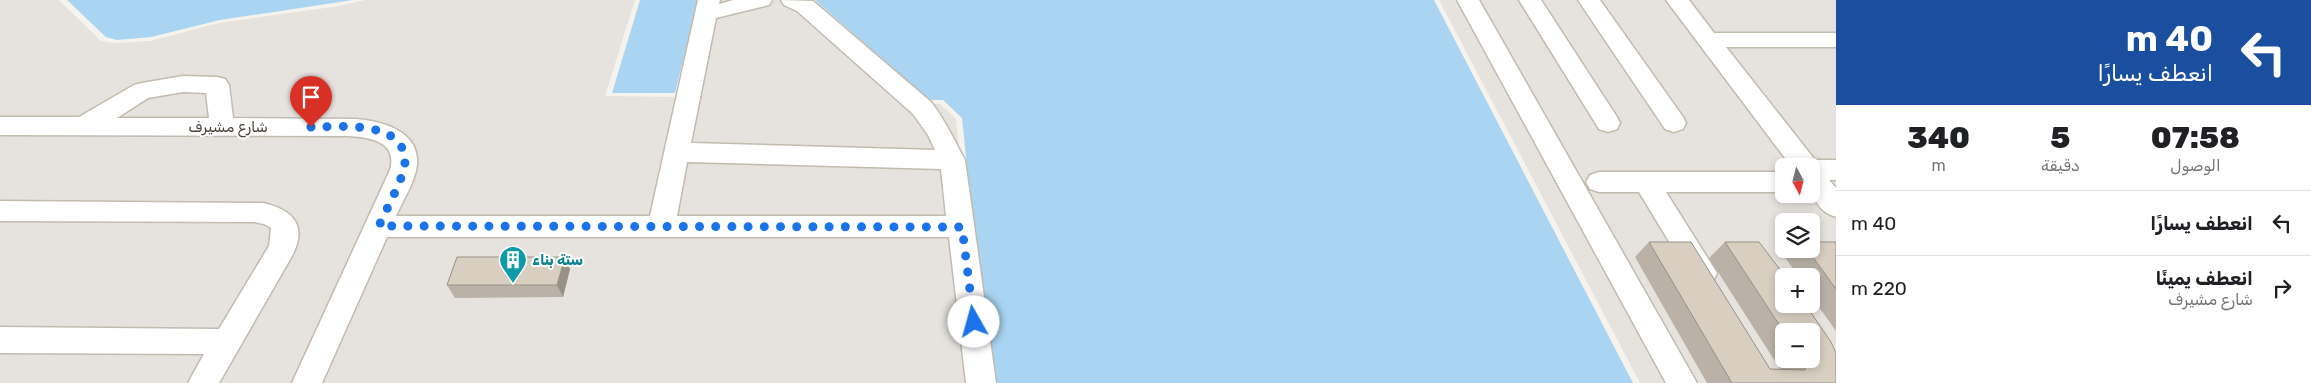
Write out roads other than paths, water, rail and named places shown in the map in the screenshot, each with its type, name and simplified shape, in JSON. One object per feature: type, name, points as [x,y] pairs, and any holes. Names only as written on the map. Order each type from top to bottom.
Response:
[{"type":"street","points":[[661,226],[708,7],[761,0]]},
{"type":"street","points":[[792,0],[805,6],[922,108],[935,124],[945,141],[952,160],[962,227],[981,383]]},
{"type":"street","points":[[1468,0],[1682,383]]},
{"type":"street","points":[[1530,0],[1608,123]]},
{"type":"street","points":[[1590,0],[1674,123]]},
{"type":"street","points":[[1677,0],[1821,183]]},
{"type":"street","points":[[1707,40],[1836,40]]},
{"type":"street","points":[[84,126],[142,91],[183,84],[217,85],[222,127]]},
{"type":"street","name":"شارع مشيرف","points":[[0,126],[370,128],[389,134],[401,146],[405,162],[379,226],[314,370]]},
{"type":"street","points":[[677,152],[952,160]]},
{"type":"street","points":[[1646,182],[1714,291]]},
{"type":"street","points":[[0,211],[254,212],[268,213],[279,218],[285,226],[286,236],[282,248],[203,383]]},
{"type":"street","points":[[379,226],[962,227]]},
{"type":"street","points":[[0,340],[227,342]]},
{"type":"lane","points":[[1599,182],[1775,182]]},
{"type":"water","points":[[67,0],[353,0],[220,20],[151,37],[117,40],[106,37]]},
{"type":"water","points":[[640,0],[698,0],[675,93],[612,93]]},
{"type":"water","points":[[815,0],[1434,0],[1633,383],[990,383],[962,118],[943,100],[929,100]]},
{"type":"place","name":"ستة بناء","points":[[513,284]]}]
